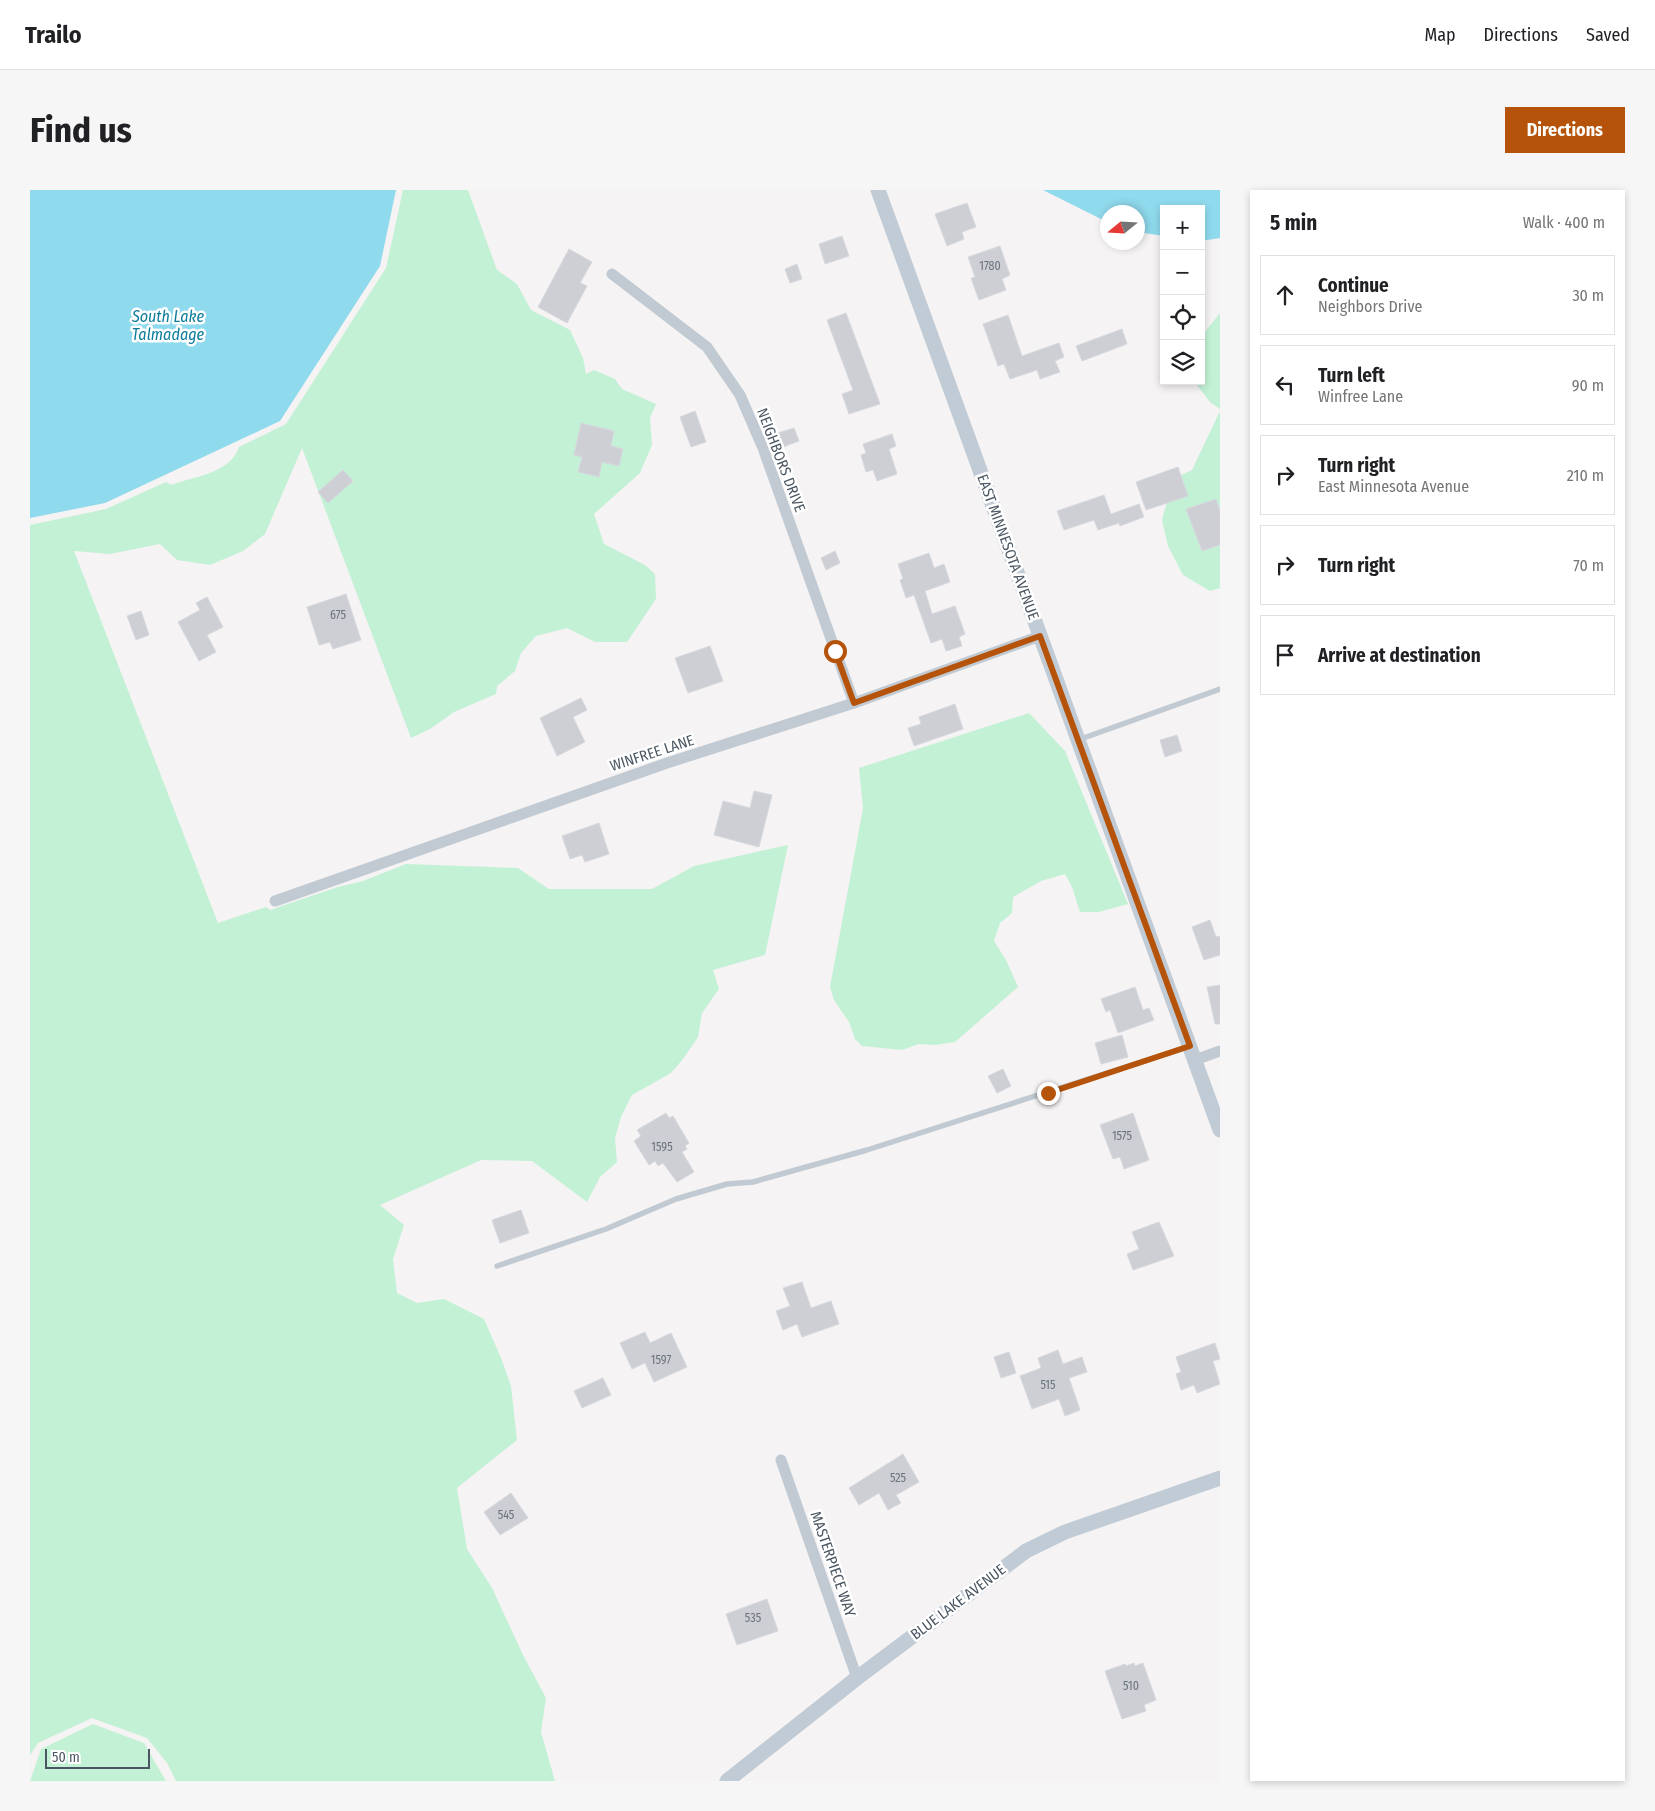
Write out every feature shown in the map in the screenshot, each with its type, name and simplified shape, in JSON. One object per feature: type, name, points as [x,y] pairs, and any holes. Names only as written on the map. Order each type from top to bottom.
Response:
[{"type":"street","name":"EAST MINNESOTA AVENUE","points":[[878,190],[1220,1130]]},
{"type":"street","name":"NEIGHBORS DRIVE","points":[[612,274],[706,347],[740,395],[763,448],[854,703]]},
{"type":"street","name":"WINFREE LANE","points":[[275,901],[667,763],[854,703],[1040,636]]},
{"type":"street","points":[[1192,1053],[1220,1051]]},
{"type":"street","name":"MASTERPIECE WAY","points":[[781,1460],[857,1678]]},
{"type":"street","name":"BLUE LAKE AVENUE","points":[[727,1781],[857,1678],[1026,1552],[1065,1532],[1220,1478]]},
{"type":"lane","points":[[1078,740],[1220,689]]},
{"type":"lane","points":[[498,1266],[606,1229],[676,1198],[727,1184],[753,1182],[1192,1053]]},
{"type":"green space","points":[[403,190],[468,190],[497,270],[517,284],[531,310],[570,330],[583,358],[586,374],[594,370],[615,379],[622,389],[656,404],[650,418],[652,445],[640,473],[594,514],[604,544],[645,565],[655,574],[656,599],[627,642],[595,642],[567,628],[536,636],[521,653],[515,671],[497,686],[496,694],[454,712],[430,729],[411,738],[302,448],[265,534],[243,551],[210,565],[177,560],[160,544],[110,554],[74,551],[218,923],[266,907],[270,910],[338,887],[363,881],[406,864],[518,868],[549,889],[652,889],[694,866],[788,845],[765,955],[713,970],[719,989],[702,1013],[698,1037],[671,1073],[632,1095],[621,1117],[615,1138],[617,1162],[600,1177],[587,1202],[532,1161],[481,1160],[380,1205],[404,1225],[393,1259],[397,1293],[417,1303],[444,1299],[484,1319],[511,1386],[517,1440],[457,1488],[467,1549],[492,1588],[523,1655],[546,1698],[541,1732],[555,1781],[176,1781],[167,1763],[147,1738],[92,1718],[38,1743],[30,1755],[30,525],[106,509],[166,482],[171,485],[210,473],[228,463],[239,447],[286,424],[386,268]]},
{"type":"green space","points":[[1220,313],[1220,409],[1210,402],[1197,385],[1205,385],[1205,332]]},
{"type":"green space","points":[[1220,411],[1220,588],[1210,591],[1183,575],[1168,546],[1162,520],[1173,479],[1192,470]]},
{"type":"green space","points":[[1029,713],[1065,751],[1128,904],[1099,912],[1080,912],[1072,887],[1065,874],[1041,881],[1013,897],[1012,913],[1000,923],[994,941],[1006,960],[1018,987],[955,1042],[935,1045],[919,1044],[902,1050],[862,1046],[855,1039],[849,1022],[834,1000],[830,987],[863,808],[859,768]]},
{"type":"green space","points":[[93,1724],[144,1743],[166,1781],[30,1781],[41,1749]]},
{"type":"water","name":"South Lake Talmadage","points":[[30,190],[396,190],[380,266],[280,421],[105,503],[30,518]]},
{"type":"water","points":[[1043,190],[1220,190],[1220,238],[1205,240],[1205,205],[1160,205],[1160,235],[1145,233],[1145,205],[1100,205],[1100,218]]},
{"type":"building","points":[[967,203],[976,227],[962,232],[964,239],[947,246],[935,214]]},
{"type":"building","points":[[842,236],[849,256],[825,264],[819,244]]},
{"type":"building","points":[[1000,246],[1010,275],[1002,279],[1006,290],[979,300],[971,278],[975,277],[968,257]]},
{"type":"building","points":[[569,249],[592,262],[580,283],[587,286],[567,323],[538,307]]},
{"type":"building","points":[[797,264],[802,279],[790,283],[785,269]]},
{"type":"building","points":[[846,313],[880,404],[849,414],[842,394],[853,390],[827,320]]},
{"type":"building","points":[[1008,315],[1022,356],[1059,343],[1064,357],[1055,361],[1060,372],[1040,379],[1037,370],[1010,379],[1004,364],[998,366],[983,324]]},
{"type":"building","points":[[1122,329],[1127,344],[1082,361],[1076,346]]},
{"type":"building","points":[[695,411],[706,442],[691,447],[680,417]]},
{"type":"building","points":[[581,423],[614,431],[611,446],[623,449],[619,466],[602,462],[599,477],[578,472],[582,457],[574,455]]},
{"type":"building","points":[[794,428],[799,441],[783,447],[778,433]]},
{"type":"building","points":[[892,434],[896,446],[889,449],[897,474],[877,481],[873,470],[866,472],[861,455],[866,453],[863,444]]},
{"type":"building","points":[[1178,467],[1188,496],[1146,510],[1136,482]]},
{"type":"building","points":[[343,470],[353,481],[328,503],[318,492]]},
{"type":"building","points":[[1104,495],[1111,514],[1139,504],[1144,517],[1120,526],[1119,523],[1098,530],[1094,520],[1064,530],[1057,511]]},
{"type":"building","points":[[1216,499],[1220,510],[1220,545],[1202,551],[1186,509]]},
{"type":"building","points":[[835,551],[840,563],[826,570],[821,558]]},
{"type":"building","points":[[929,553],[934,568],[944,564],[950,582],[925,591],[932,614],[955,606],[965,634],[959,637],[962,646],[946,651],[942,639],[931,643],[914,595],[906,598],[900,580],[903,579],[898,564]]},
{"type":"building","points":[[346,594],[361,640],[333,649],[330,642],[319,645],[307,607]]},
{"type":"building","points":[[207,597],[223,627],[207,635],[216,652],[199,661],[178,622],[200,610],[196,603]]},
{"type":"building","points":[[141,611],[149,635],[136,640],[127,616]]},
{"type":"building","points":[[710,646],[723,681],[688,693],[675,658]]},
{"type":"building","points":[[581,698],[587,710],[573,717],[585,742],[557,756],[540,718]]},
{"type":"building","points":[[955,704],[963,729],[914,746],[908,728],[921,724],[919,717]]},
{"type":"building","points":[[1177,735],[1182,751],[1165,757],[1160,740]]},
{"type":"building","points":[[754,791],[772,795],[759,847],[714,835],[723,801],[750,808]]},
{"type":"building","points":[[599,823],[609,854],[585,862],[582,855],[570,859],[562,836]]},
{"type":"building","points":[[1210,920],[1216,937],[1220,936],[1220,955],[1204,960],[1192,927]]},
{"type":"building","points":[[1220,985],[1220,1024],[1215,1024],[1207,987]]},
{"type":"building","points":[[1135,987],[1143,1010],[1149,1008],[1154,1020],[1118,1033],[1110,1010],[1106,1012],[1101,999]]},
{"type":"building","points":[[1122,1035],[1128,1057],[1101,1064],[1095,1043]]},
{"type":"building","points":[[1003,1069],[1011,1086],[997,1093],[988,1076]]},
{"type":"building","points":[[666,1113],[669,1118],[673,1116],[689,1143],[685,1146],[687,1149],[682,1152],[694,1172],[677,1182],[663,1163],[658,1166],[655,1161],[649,1165],[634,1141],[641,1136],[637,1130]]},
{"type":"building","points":[[1133,1113],[1149,1160],[1124,1169],[1120,1157],[1113,1159],[1100,1125]]},
{"type":"building","points":[[521,1210],[529,1233],[500,1243],[492,1220]]},
{"type":"building","points":[[1159,1222],[1174,1256],[1133,1270],[1127,1254],[1139,1249],[1132,1232]]},
{"type":"building","points":[[802,1282],[811,1308],[831,1301],[839,1324],[802,1337],[797,1324],[783,1330],[776,1311],[790,1306],[783,1288]]},
{"type":"building","points":[[645,1332],[650,1343],[671,1333],[687,1367],[654,1382],[645,1363],[632,1369],[620,1343]]},
{"type":"building","points":[[1215,1343],[1220,1359],[1213,1361],[1220,1384],[1197,1393],[1194,1385],[1181,1390],[1176,1374],[1181,1372],[1176,1357]]},
{"type":"building","points":[[1058,1350],[1063,1364],[1082,1357],[1087,1372],[1069,1378],[1080,1410],[1065,1416],[1059,1399],[1032,1409],[1020,1376],[1041,1368],[1038,1358]]},
{"type":"building","points":[[1009,1352],[1016,1373],[1001,1378],[994,1357]]},
{"type":"building","points":[[603,1378],[611,1395],[582,1408],[574,1391]]},
{"type":"building","points":[[903,1454],[919,1482],[896,1495],[901,1503],[888,1510],[879,1493],[859,1505],[849,1488]]},
{"type":"building","points":[[511,1493],[528,1518],[500,1535],[484,1512]]},
{"type":"building","points":[[767,1599],[778,1631],[737,1645],[726,1614]]},
{"type":"building","points":[[1134,1663],[1135,1666],[1143,1663],[1156,1700],[1144,1705],[1146,1711],[1122,1719],[1105,1671]]},
{"type":"route","points":[[835,651],[854,703],[1040,636],[1190,1046],[1048,1093]]}]
